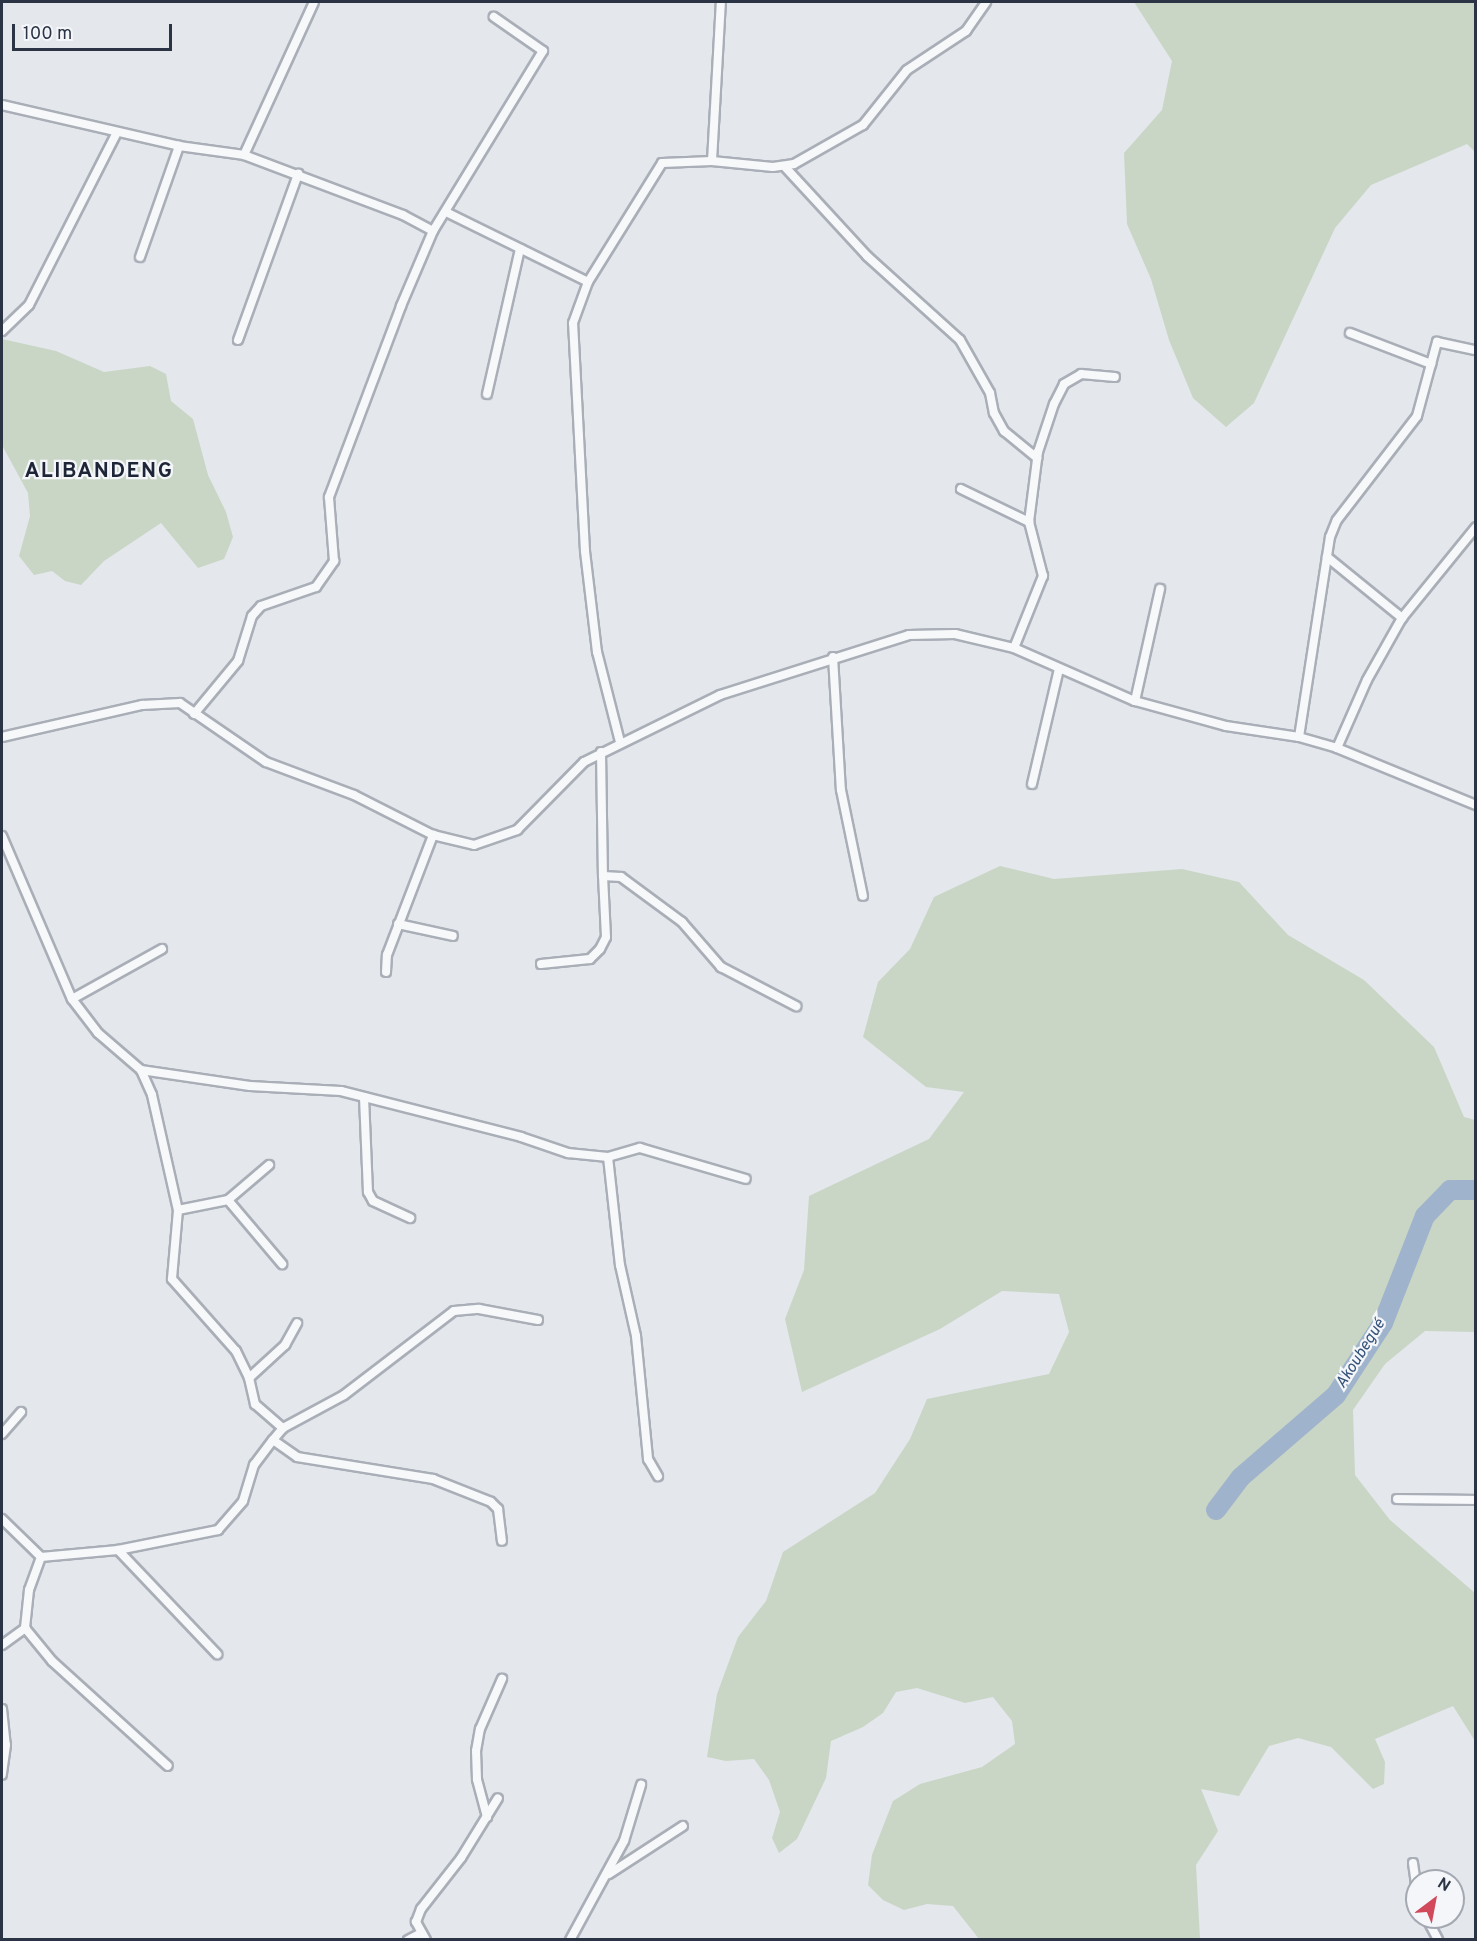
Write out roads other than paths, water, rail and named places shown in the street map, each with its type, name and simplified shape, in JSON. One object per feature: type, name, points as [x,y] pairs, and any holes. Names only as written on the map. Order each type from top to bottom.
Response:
[{"type":"street","points":[[244,155],[314,2]]},
{"type":"street","points":[[712,161],[721,2]]},
{"type":"street","points":[[620,742],[597,652],[585,551],[573,323],[588,282],[657,168],[668,161],[712,161],[785,167],[850,135],[863,125],[907,70],[966,31],[986,2]]},
{"type":"street","points":[[194,714],[238,661],[252,616],[261,606],[316,587],[328,575],[334,561],[329,504],[335,476],[433,231],[543,51],[494,17]]},
{"type":"street","points":[[2,105],[179,146],[244,155],[403,214],[433,231]]},
{"type":"street","points":[[2,331],[29,305],[117,132]]},
{"type":"street","points":[[140,256],[179,146]]},
{"type":"street","points":[[785,167],[867,256],[960,340],[990,393],[994,413],[1004,431],[1037,458]]},
{"type":"street","points":[[237,340],[298,174]]},
{"type":"street","points":[[446,212],[588,282]]},
{"type":"street","points":[[487,394],[520,249]]},
{"type":"street","points":[[1350,333],[1431,364]]},
{"type":"street","points":[[1299,737],[1327,557],[1337,519],[1417,416],[1437,342],[1476,350]]},
{"type":"street","points":[[1014,648],[1043,576],[1029,522],[1037,458],[1064,384],[1081,374],[1115,377]]},
{"type":"street","points":[[961,489],[1029,522]]},
{"type":"street","points":[[1337,748],[1367,680],[1402,618],[1476,527]]},
{"type":"street","points":[[1327,557],[1402,618]]},
{"type":"street","points":[[1135,701],[1160,590]]},
{"type":"street","points":[[2,737],[162,702],[180,703],[266,762],[354,795],[433,835],[474,845],[517,830],[570,774],[601,752],[720,695],[833,657],[909,635],[955,634],[1014,648],[1135,701],[1226,726],[1299,737],[1337,748],[1476,805]]},
{"type":"street","points":[[833,657],[842,790],[863,896]]},
{"type":"street","points":[[1032,784],[1059,669]]},
{"type":"street","points":[[541,964],[590,958],[600,950],[606,937],[601,752]]},
{"type":"street","points":[[386,972],[387,955],[433,835]]},
{"type":"street","points":[[2,836],[72,999],[98,1033],[141,1070],[152,1095],[178,1210],[172,1279],[236,1352],[249,1378],[255,1404],[283,1428]]},
{"type":"street","points":[[603,876],[621,877],[682,922],[721,967],[796,1006]]},
{"type":"street","points":[[398,924],[453,936]]},
{"type":"street","points":[[72,999],[162,949]]},
{"type":"street","points":[[141,1070],[250,1086],[320,1088],[520,1137],[568,1153],[608,1157],[640,1148],[661,1151],[746,1179]]},
{"type":"street","points":[[364,1097],[368,1192],[373,1202],[410,1218]]},
{"type":"street","points":[[608,1157],[620,1265],[636,1336],[648,1459],[658,1476]]},
{"type":"street","points":[[178,1210],[228,1200],[269,1165]]},
{"type":"street","points":[[228,1200],[282,1264]]},
{"type":"street","points":[[2,1519],[41,1557],[118,1550],[218,1530],[243,1501],[254,1465],[283,1428],[344,1395],[454,1311],[479,1309],[538,1320]]},
{"type":"street","points":[[249,1378],[285,1345],[297,1323]]},
{"type":"street","points":[[2,1434],[21,1412]]},
{"type":"street","points":[[273,1440],[297,1457],[433,1479],[491,1502],[498,1509],[502,1541]]},
{"type":"street","points":[[1397,1498],[1476,1500]]},
{"type":"street","points":[[118,1550],[217,1654]]},
{"type":"street","points":[[41,1557],[29,1590],[25,1628],[52,1660],[168,1766]]},
{"type":"street","points":[[2,1645],[25,1628]]},
{"type":"street","points":[[487,1817],[477,1779],[476,1750],[480,1729],[502,1679]]},
{"type":"street","points":[[2,1709],[6,1745],[2,1775]]},
{"type":"street","points":[[570,1940],[624,1841],[641,1785]]},
{"type":"street","points":[[408,1940],[423,1936],[416,1922],[421,1909],[498,1798]]},
{"type":"street","points":[[608,1874],[683,1826]]},
{"type":"street","points":[[1413,1863],[1414,1869]]},
{"type":"waterway","name":"Akoubegué","points":[[1216,1510],[1241,1477],[1336,1395],[1383,1323],[1425,1216],[1450,1190],[1476,1190]]},
{"type":"district","name":"ALIBANDENG","points":[[99,472]]}]
